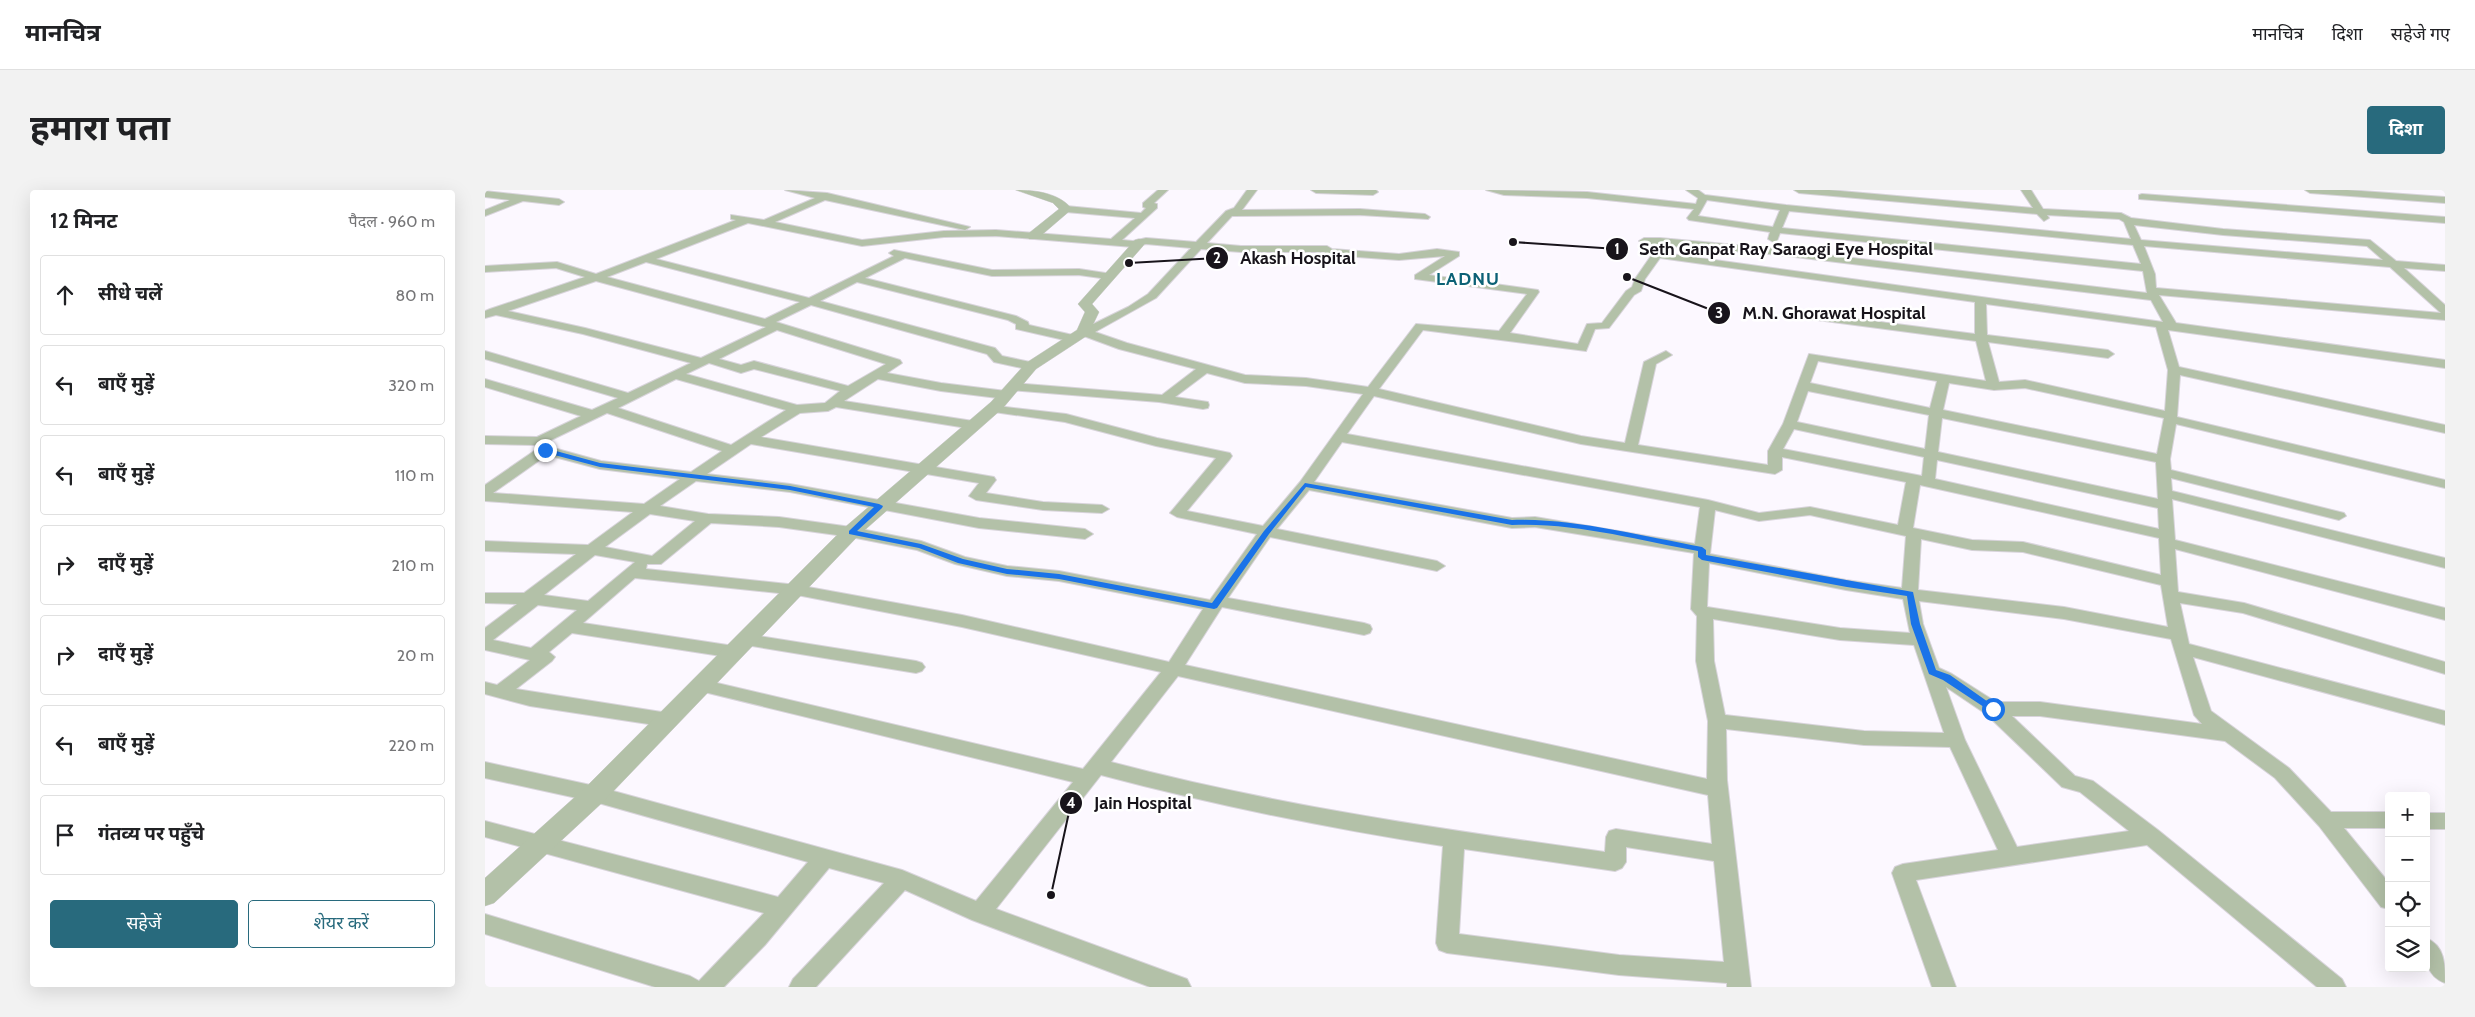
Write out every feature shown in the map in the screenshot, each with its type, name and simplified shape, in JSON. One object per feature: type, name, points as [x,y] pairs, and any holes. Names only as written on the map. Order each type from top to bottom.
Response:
[{"type":"street","points":[[485,213],[544,190]]},
{"type":"street","points":[[790,190],[997,233]]},
{"type":"street","points":[[766,223],[841,190]]},
{"type":"street","points":[[1022,190],[1057,201],[1066,209],[1142,216]]},
{"type":"street","points":[[1114,242],[1154,206],[1147,205],[1163,190]]},
{"type":"street","points":[[486,892],[595,794],[797,590],[851,532],[1005,396],[1031,366],[1080,334],[1132,310],[1152,296],[1229,213],[1237,210],[1252,190]]},
{"type":"street","points":[[1315,190],[1374,191]]},
{"type":"street","points":[[1491,190],[1508,194],[1572,190],[1602,194],[1609,199],[1702,202],[1786,208],[2137,242],[2445,268]]},
{"type":"street","points":[[1691,190],[1702,202]]},
{"type":"street","points":[[1799,190],[1891,194],[2041,212],[2121,216],[2128,221],[2162,225],[2371,243],[2445,311]]},
{"type":"street","points":[[2026,190],[2041,212],[2049,229],[2046,233]]},
{"type":"street","points":[[2310,190],[2445,200]]},
{"type":"street","points":[[1360,212],[1374,191]]},
{"type":"street","points":[[487,192],[559,202]]},
{"type":"street","points":[[2139,193],[2445,220]]},
{"type":"street","points":[[2139,193],[2162,225]]},
{"type":"street","points":[[1891,194],[1895,219]]},
{"type":"street","points":[[1702,202],[1692,218],[1776,230],[2146,268]]},
{"type":"street","points":[[1762,269],[1786,208]]},
{"type":"street","points":[[1033,236],[1066,209]]},
{"type":"street","points":[[1229,213],[1360,212],[1425,217]]},
{"type":"street","points":[[734,217],[992,274],[1079,272],[1108,276]]},
{"type":"street","points":[[489,313],[596,277],[746,220]]},
{"type":"street","points":[[2128,221],[2150,274],[2153,294],[2166,326],[2174,370],[2171,417],[2163,466],[2170,589],[2179,641],[2203,715],[2281,773],[2326,820],[2385,895]]},
{"type":"street","points":[[851,242],[878,242],[944,234],[997,233],[1114,242],[1139,243],[1146,241],[1241,249],[1327,250],[1329,252],[1399,256],[1437,252],[1455,254],[1419,277],[1533,292],[1502,335]]},
{"type":"street","points":[[1643,241],[1769,251],[2153,294],[2445,317]]},
{"type":"street","points":[[1080,334],[1092,312],[1085,304],[1139,243]]},
{"type":"street","points":[[485,492],[542,446],[593,415],[704,360],[810,301],[904,255]]},
{"type":"street","points":[[980,913],[1173,670],[1266,532],[1305,485],[1371,391],[1420,326],[1502,335],[1582,348],[1591,326],[1605,326],[1630,293],[1637,289],[1640,279],[1657,255],[2445,364]]},
{"type":"street","points":[[645,259],[810,301],[991,351],[998,359],[1031,366]]},
{"type":"street","points":[[485,269],[557,265],[771,324],[896,363],[850,390],[828,407],[797,409],[674,375]]},
{"type":"street","points":[[856,279],[1012,318],[1024,324],[1020,327],[1080,334],[1245,379],[1306,382],[1371,391],[1581,440],[1775,470],[1775,451],[1790,424],[1813,357],[1994,386],[2025,384],[2171,417],[2445,484]]},
{"type":"street","points":[[1980,299],[1981,337],[1994,386]]},
{"type":"street","points":[[489,313],[585,331],[741,369],[754,365],[850,390]]},
{"type":"street","points":[[1801,314],[2108,354]]},
{"type":"street","points":[[485,355],[629,397]]},
{"type":"street","points":[[1631,447],[1650,362],[1666,355]]},
{"type":"street","points":[[1164,399],[1204,369]]},
{"type":"street","points":[[2174,370],[2445,428]]},
{"type":"street","points":[[876,375],[941,388],[1005,396],[1164,399],[1203,406]]},
{"type":"street","points":[[1944,379],[1936,411],[1931,454],[1921,480],[1910,532],[1910,594],[1915,624],[1956,740],[2011,856]]},
{"type":"street","points":[[485,383],[593,415]]},
{"type":"street","points":[[1803,386],[1936,411],[2163,466],[2339,516]]},
{"type":"street","points":[[1005,396],[1066,418],[1156,442],[1225,456],[1177,514],[1437,566]]},
{"type":"street","points":[[832,404],[973,425]]},
{"type":"street","points":[[606,408],[731,449]]},
{"type":"street","points":[[485,637],[647,508],[731,449],[797,409]]},
{"type":"street","points":[[1790,424],[1931,454],[2165,499],[2445,563]]},
{"type":"street","points":[[1338,437],[1485,462],[1708,504],[1759,517],[1810,511],[1971,545],[2023,547],[2244,608],[2445,668]]},
{"type":"street","points":[[485,440],[542,446],[600,465],[790,488],[979,523],[1085,534]]},
{"type":"street","points":[[747,440],[989,480],[976,496],[1043,506],[1102,509]]},
{"type":"street","points":[[1775,451],[1921,480],[2166,538],[2445,614]]},
{"type":"street","points":[[1305,485],[1512,523],[1535,522],[1702,553],[1847,585],[2064,613],[2179,641],[2445,718]]},
{"type":"street","points":[[485,497],[647,508],[708,518],[779,522],[851,532],[921,546],[961,562],[1007,571],[1059,576],[1364,630]]},
{"type":"street","points":[[1454,840],[1447,942],[1738,980],[1723,854],[1718,789],[1717,721],[1705,661],[1705,615],[1699,609],[1702,553],[1708,504]]},
{"type":"street","points":[[485,546],[593,550],[655,562],[708,518]]},
{"type":"street","points":[[534,654],[569,627],[647,560]]},
{"type":"street","points":[[632,573],[797,590],[962,621],[1173,670],[1718,789]]},
{"type":"street","points":[[485,598],[531,599],[591,607]]},
{"type":"street","points":[[1701,611],[1840,634],[1921,640]]},
{"type":"street","points":[[569,627],[916,667]]},
{"type":"street","points":[[485,644],[546,657],[493,690]]},
{"type":"street","points":[[1932,672],[1946,678],[1993,709],[2069,782],[2086,786],[2151,836],[2334,987]]},
{"type":"street","points":[[700,686],[1298,815],[1454,840],[1615,862],[1616,837],[1723,854]]},
{"type":"street","points":[[493,690],[530,699],[668,720]]},
{"type":"street","points":[[1993,709],[2040,709],[2229,734]]},
{"type":"street","points":[[1717,721],[1864,738],[1956,740]]},
{"type":"street","points":[[485,770],[595,794],[902,879],[980,913],[1179,987]]},
{"type":"street","points":[[2326,820],[2385,820]]},
{"type":"street","points":[[2430,821],[2445,821]]},
{"type":"street","points":[[485,829],[783,908]]},
{"type":"street","points":[[1944,987],[1903,873],[2151,836]]},
{"type":"street","points":[[708,987],[757,938],[824,858]]},
{"type":"street","points":[[801,987],[902,879]]},
{"type":"street","points":[[485,924],[690,987]]},
{"type":"street","points":[[2430,953],[2445,972]]},
{"type":"place","name":"Seth Ganpat Ray Saraogi Eye Hospital","points":[[1513,242]]},
{"type":"place","name":"Akash Hospital","points":[[1129,263]]},
{"type":"place","name":"M.N. Ghorawat Hospital","points":[[1627,277]]},
{"type":"place","name":"Jain Hospital","points":[[1051,895]]},
{"type":"district","name":"LADNU","points":[[1468,279]]},
{"type":"route","points":[[545,450],[600,465],[790,488],[879,506],[851,532],[921,546],[961,562],[1007,571],[1059,576],[1214,606],[1266,532],[1305,485],[1512,523],[1535,522],[1605,532],[1702,550],[1702,557],[1847,585],[1910,594],[1915,624],[1932,672],[1946,678],[1993,709]]}]
